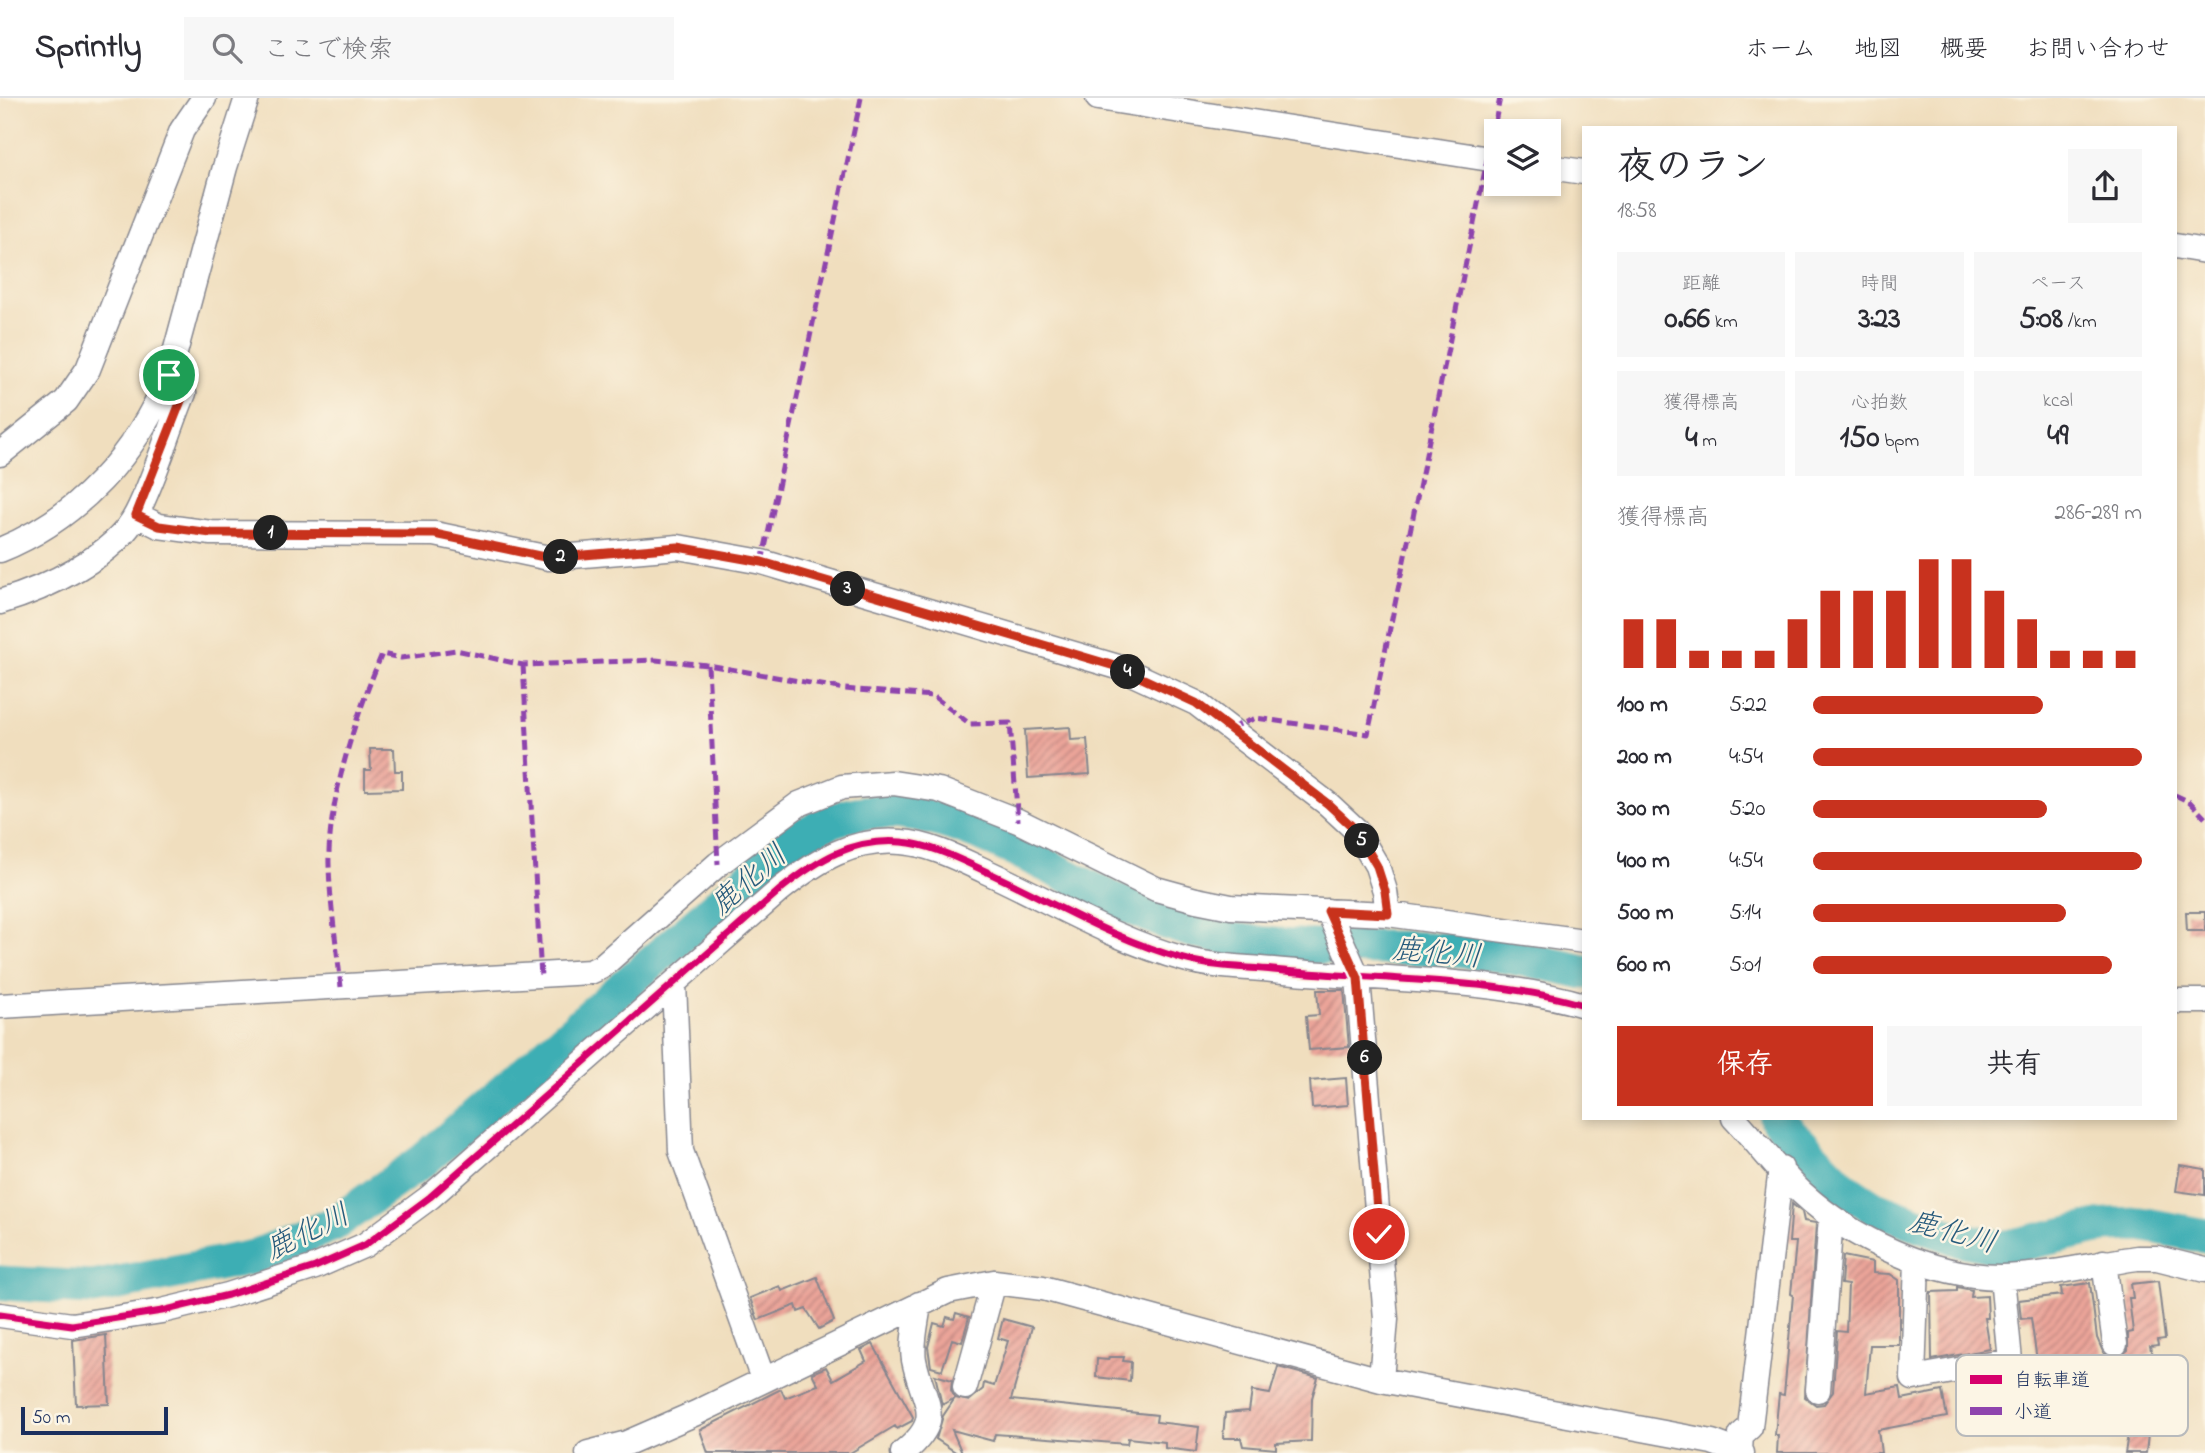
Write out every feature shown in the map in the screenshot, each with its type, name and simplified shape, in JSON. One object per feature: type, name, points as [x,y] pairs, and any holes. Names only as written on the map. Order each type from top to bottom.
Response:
[{"type":"street","points":[[0,454],[66,401],[88,369],[182,130],[204,98]]},
{"type":"street","points":[[0,550],[38,532],[93,491],[144,426],[169,375],[225,167],[247,98]]},
{"type":"street","points":[[1098,98],[1484,158]]},
{"type":"street","points":[[1561,169],[1582,172]]},
{"type":"street","points":[[2177,247],[2205,251]]},
{"type":"street","points":[[0,602],[23,595],[85,564],[113,541],[136,515],[184,393],[169,375]]},
{"type":"street","points":[[136,515],[159,526],[211,533],[435,534],[549,558],[678,547],[762,562],[1118,667],[1196,703],[1328,804],[1356,830],[1377,866],[1385,891],[1388,914]]},
{"type":"street","points":[[0,1006],[590,972],[601,967],[718,863],[799,804],[842,787],[892,783],[939,790],[1018,821],[1156,889],[1231,907],[1330,915],[1388,914],[1582,941]]},
{"type":"street","points":[[0,1315],[72,1325],[162,1311],[228,1295],[315,1267],[365,1245],[430,1197],[812,864],[849,847],[900,842],[935,850],[1021,887],[1099,927],[1184,959],[1358,978],[1473,986],[1535,994],[1582,1005]]},
{"type":"street","points":[[1330,915],[1358,978],[1386,1319],[1381,1380]]},
{"type":"street","points":[[674,983],[681,1151],[763,1379]]},
{"type":"street","points":[[2177,1001],[2205,1001]]},
{"type":"street","points":[[1736,1120],[1800,1192],[1831,1217],[1917,1261],[1972,1275],[2002,1277],[2105,1262],[2157,1258],[2205,1270]]},
{"type":"street","points":[[589,1453],[627,1443],[948,1291],[994,1282],[1043,1288],[1381,1380],[1699,1440],[1741,1452],[1741,1435],[1750,1427],[1781,1168]]},
{"type":"street","points":[[1818,1390],[1831,1217]]},
{"type":"street","points":[[1917,1261],[1913,1378],[1956,1370]]},
{"type":"street","points":[[2105,1262],[2115,1344]]},
{"type":"street","points":[[2002,1277],[2009,1355]]},
{"type":"street","points":[[964,1387],[994,1282]]},
{"type":"street","points":[[903,1453],[923,1434],[930,1421],[928,1403],[913,1355],[919,1304]]},
{"type":"building","points":[[1070,727],[1071,740],[1087,739],[1090,774],[1028,778],[1025,730]]},
{"type":"building","points":[[370,749],[394,749],[395,771],[402,771],[402,789],[365,790],[365,770],[371,770]]},
{"type":"building","points":[[2186,912],[2205,912],[2205,931],[2187,931]]},
{"type":"building","points":[[1317,990],[1344,990],[1349,1047],[1309,1050],[1306,1016],[1319,1015]]},
{"type":"building","points":[[1346,1078],[1348,1105],[1312,1108],[1310,1081]]},
{"type":"building","points":[[2180,1165],[2205,1169],[2205,1195],[2176,1191]]},
{"type":"building","points":[[1792,1204],[1802,1212],[1804,1221],[1816,1223],[1805,1397],[1816,1405],[1824,1404],[1833,1392],[1837,1331],[1846,1332],[1848,1285],[1841,1284],[1843,1256],[1873,1262],[1873,1273],[1890,1274],[1899,1280],[1899,1345],[1870,1345],[1866,1393],[1900,1387],[1902,1399],[1942,1391],[1947,1417],[1878,1430],[1881,1453],[1777,1453],[1778,1435],[1775,1435],[1779,1394],[1784,1395],[1793,1295],[1796,1242],[1789,1242]]},
{"type":"building","points":[[817,1277],[834,1321],[819,1329],[806,1309],[798,1312],[796,1305],[758,1320],[750,1298],[780,1286],[782,1291]]},
{"type":"building","points":[[2158,1281],[2165,1339],[2157,1340],[2158,1345],[2150,1346],[2152,1355],[2121,1355],[2128,1350],[2128,1333],[2133,1332],[2129,1298],[2133,1298],[2131,1284]]},
{"type":"building","points":[[2090,1283],[2097,1338],[2106,1355],[2036,1355],[2031,1318],[2021,1319],[2019,1300],[2062,1295],[2061,1287]]},
{"type":"building","points":[[1957,1287],[1972,1290],[1971,1297],[1987,1296],[1988,1318],[1985,1318],[1990,1349],[1932,1360],[1931,1292],[1957,1291]]},
{"type":"building","points":[[956,1313],[969,1317],[962,1342],[952,1339],[942,1370],[931,1367],[928,1347],[934,1323],[944,1326],[947,1317],[954,1319]]},
{"type":"building","points":[[1003,1319],[1032,1327],[1011,1400],[1157,1415],[1156,1422],[1199,1427],[1196,1452],[1165,1448],[1165,1442],[1128,1438],[1127,1444],[995,1434],[993,1441],[952,1430],[962,1453],[957,1453],[936,1439],[943,1416],[955,1398],[969,1401],[983,1389],[984,1383],[994,1386],[1008,1341],[998,1338]]},
{"type":"building","points":[[106,1335],[109,1404],[76,1405],[73,1340]]},
{"type":"building","points":[[873,1344],[913,1417],[912,1421],[897,1429],[895,1426],[850,1453],[708,1453],[700,1430],[781,1389],[785,1398],[818,1385],[812,1373],[826,1367],[833,1380],[866,1361],[861,1350]]},
{"type":"building","points":[[1109,1357],[1124,1357],[1123,1361],[1131,1362],[1130,1381],[1096,1377],[1097,1359],[1108,1360]]},
{"type":"building","points":[[1278,1367],[1318,1378],[1312,1398],[1311,1441],[1276,1443],[1276,1449],[1243,1446],[1241,1438],[1223,1438],[1225,1413],[1249,1411],[1252,1391],[1270,1394]]},
{"type":"building","points":[[935,1375],[952,1380],[951,1390],[955,1398],[942,1405]]},
{"type":"building","points":[[2128,1436],[2148,1436],[2146,1453],[2125,1453]]},
{"type":"waterway","name":"鹿化川","points":[[0,1283],[93,1288],[254,1257],[334,1224],[424,1160],[791,841],[834,820],[875,812],[919,815],[964,828],[1009,847],[1141,912],[1214,936],[1285,945],[1479,952],[1582,972]]},
{"type":"waterway","name":"鹿化川","points":[[1778,1120],[1843,1187],[1873,1207],[1955,1238],[2003,1248],[2107,1225],[2141,1224],[2205,1236]]},
{"type":"marked path","points":[[762,562],[861,98]]},
{"type":"marked path","points":[[1231,728],[1256,718],[1368,734],[1500,98]]},
{"type":"marked path","points":[[341,987],[329,865],[333,814],[345,758],[382,654],[401,658],[456,650],[523,665],[656,660],[708,665],[844,689],[933,696],[970,724],[1010,723],[1018,821]]},
{"type":"marked path","points":[[523,665],[541,977]]},
{"type":"marked path","points":[[708,665],[718,864]]},
{"type":"marked path","points":[[2177,796],[2190,802],[2205,818]]},
{"type":"cycle path","points":[[137,515],[159,526],[211,533],[435,534],[549,558],[678,547],[762,562],[1118,667],[1196,703],[1328,804],[1356,830],[1377,866],[1385,891],[1388,914]]},
{"type":"cycle path","points":[[0,1315],[72,1325],[162,1311],[228,1295],[315,1267],[365,1245],[430,1197],[781,889],[822,860],[851,847],[901,842],[933,849],[985,871],[1108,931],[1195,962],[1470,984],[1509,989],[1582,1005]]},
{"type":"route","points":[[169,375],[184,393],[136,515],[159,526],[211,533],[435,534],[549,558],[678,547],[762,562],[895,604],[1118,667],[1196,703],[1328,804],[1356,830],[1377,866],[1385,891],[1388,914],[1328,911],[1358,978],[1379,1234]]}]
